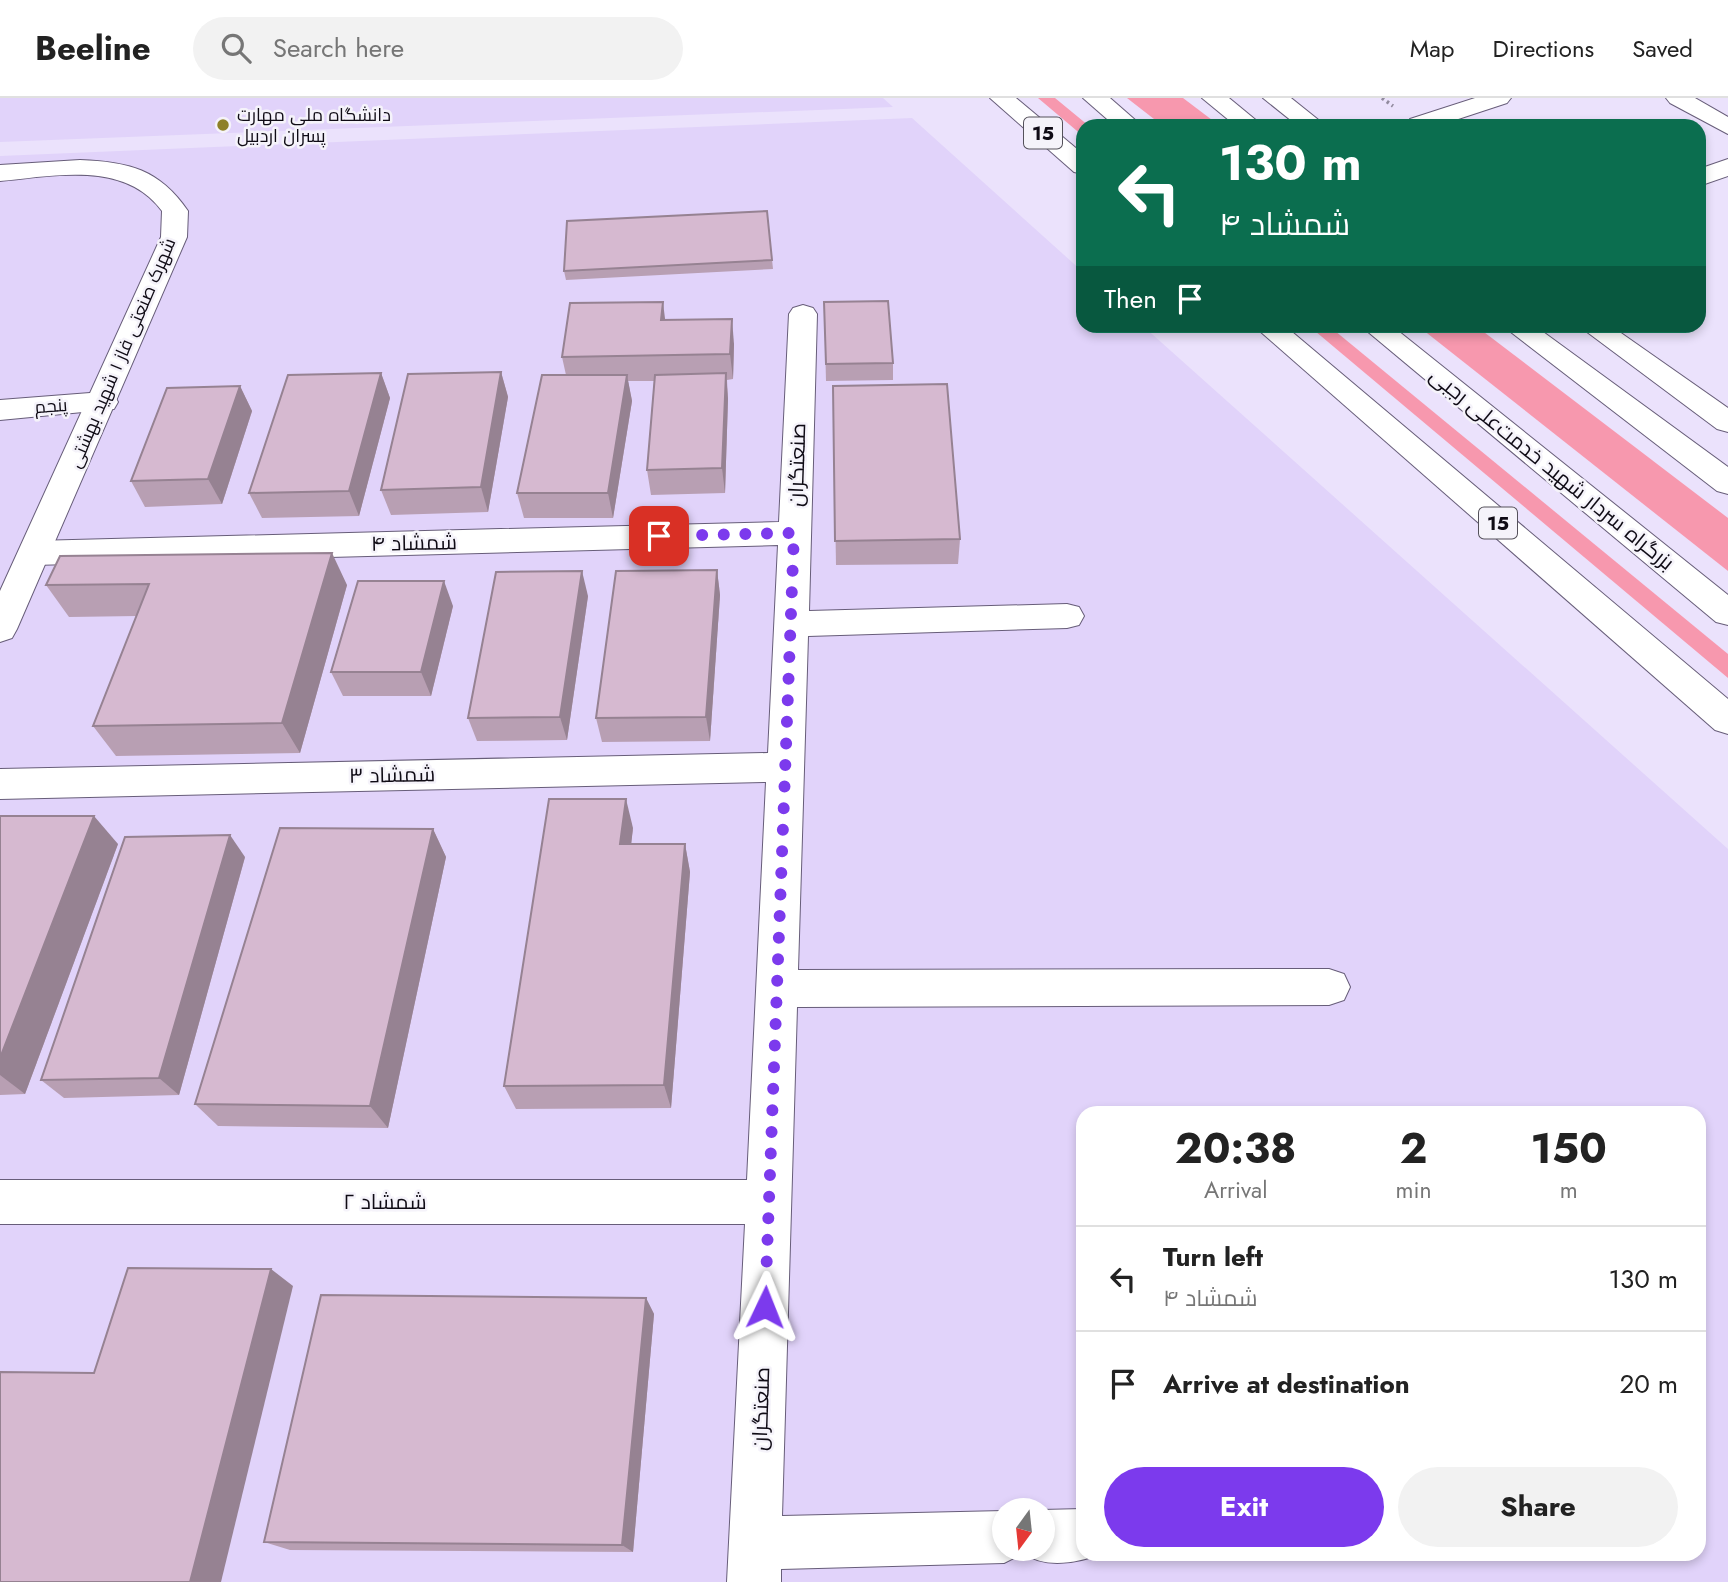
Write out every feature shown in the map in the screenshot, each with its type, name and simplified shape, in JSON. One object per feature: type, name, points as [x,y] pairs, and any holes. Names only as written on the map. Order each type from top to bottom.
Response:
[{"type":"main road","name":"15","points":[[1002,98],[1076,161]]},
{"type":"main road","points":[[1095,98],[1121,119]]},
{"type":"main road","points":[[1214,98],[1242,119]]},
{"type":"main road","points":[[1275,98],[1304,119]]},
{"type":"main road","points":[[1434,119],[1499,98]]},
{"type":"main road","points":[[1678,98],[1728,127]]},
{"type":"main road","points":[[1706,175],[1728,167]]},
{"type":"main road","name":"شهرک صنعتی فاز ۱ شهید بهشتی","points":[[0,173],[92,168],[129,175],[154,186],[176,211],[174,237],[0,629]]},
{"type":"main road","name":"صنعتگران","points":[[755,1562],[803,314]]},
{"type":"main road","name":"15","points":[[1276,333],[1728,720]]},
{"type":"main road","name":"بزرگراه سردار شهید خدمت‌علی رجبی","points":[[1385,333],[1728,613]]},
{"type":"main road","points":[[1526,333],[1728,483]]},
{"type":"main road","points":[[1603,333],[1728,422]]},
{"type":"main road","name":"پنجم","points":[[0,410],[103,402]]},
{"type":"main road","name":"شمشاد ۴","points":[[34,553],[794,533]]},
{"type":"main road","points":[[791,624],[1067,616]]},
{"type":"main road","name":"شمشاد ۳","points":[[0,784],[785,767]]},
{"type":"main road","points":[[777,989],[1329,987]]},
{"type":"main road","name":"شمشاد ۲","points":[[0,1202],[769,1202]]},
{"type":"main road","points":[[1055,1536],[1076,1535]]},
{"type":"main road","points":[[755,1562],[992,1538]]},
{"type":"shaded area","name":"دانشگاه ملی مهارت پسران اردبیل","points":[[0,98],[883,98],[893,107],[0,142]]},
{"type":"shaded area","points":[[1038,98],[1055,98],[1080,119],[1076,119],[1076,130]]},
{"type":"shaded area","points":[[1127,98],[1183,98],[1211,119],[1154,119]]},
{"type":"shaded area","points":[[912,118],[1076,266],[1076,333],[1151,333],[1728,849],[1728,1582],[0,1582],[0,156]]},
{"type":"shaded area","points":[[1317,333],[1338,333],[1728,654],[1728,678]]},
{"type":"shaded area","points":[[1427,333],[1485,333],[1728,518],[1728,571]]},
{"type":"building","points":[[767,211],[772,260],[564,271],[567,221]]},
{"type":"building","points":[[888,301],[893,363],[826,364],[824,302]]},
{"type":"building","points":[[663,302],[661,320],[732,319],[730,354],[562,357],[570,303]]},
{"type":"building","points":[[501,372],[481,487],[381,490],[408,374]]},
{"type":"building","points":[[381,373],[349,491],[249,493],[288,375]]},
{"type":"building","points":[[726,373],[722,468],[647,470],[655,375]]},
{"type":"building","points":[[542,375],[627,375],[608,493],[517,493]]},
{"type":"building","points":[[947,384],[960,539],[835,541],[833,386]]},
{"type":"building","points":[[240,386],[208,479],[131,481],[167,388]]},
{"type":"building","points":[[332,553],[282,723],[93,726],[149,584],[46,585],[60,556]]},
{"type":"building","points":[[717,570],[706,717],[596,718],[616,571]]},
{"type":"building","points":[[582,571],[560,717],[468,718],[496,572]]},
{"type":"building","points":[[358,581],[444,581],[421,672],[331,672]]},
{"type":"building","points":[[549,799],[626,799],[620,844],[685,844],[664,1085],[504,1086]]},
{"type":"building","points":[[0,816],[94,816],[0,1058]]},
{"type":"building","points":[[280,828],[433,829],[370,1106],[195,1104]]},
{"type":"building","points":[[230,835],[159,1078],[41,1080],[125,837]]},
{"type":"building","points":[[128,1268],[271,1269],[190,1582],[0,1582],[0,1372],[94,1373]]},
{"type":"building","points":[[321,1295],[646,1298],[622,1545],[264,1542]]},
{"type":"place","name":"دانشگاه ملی مهارت پسران اردبیل","points":[[223,125]]},
{"type":"route","points":[[659,536],[794,533],[765,1307]]}]
